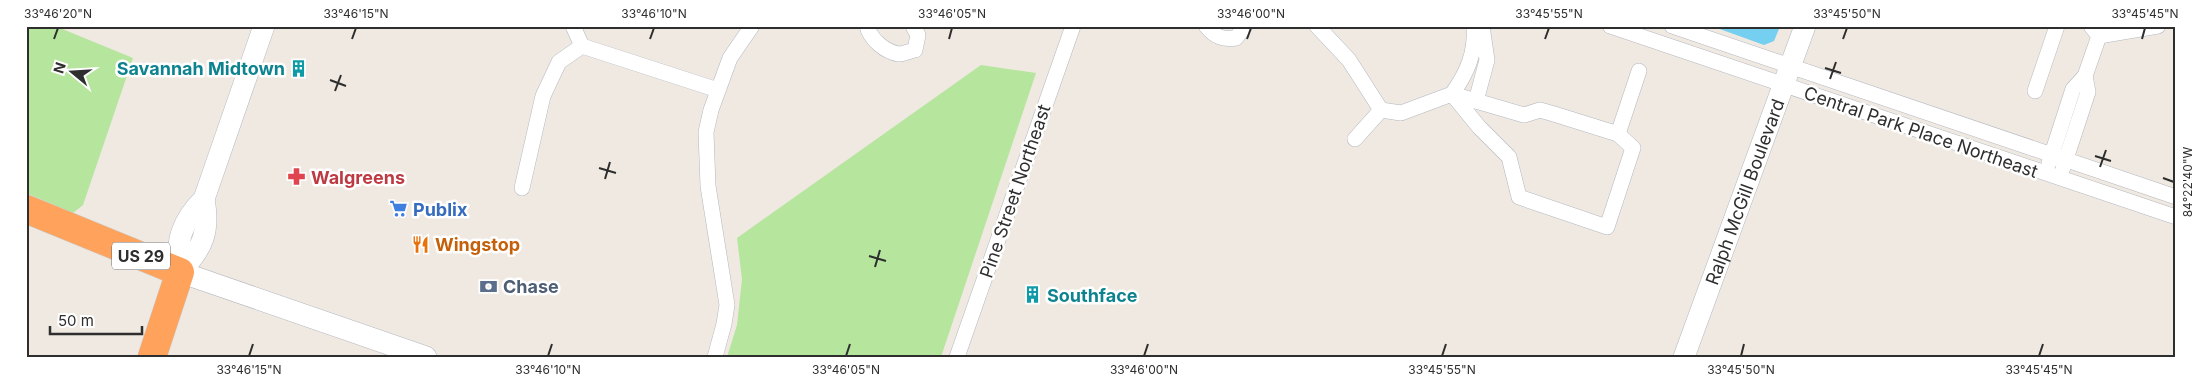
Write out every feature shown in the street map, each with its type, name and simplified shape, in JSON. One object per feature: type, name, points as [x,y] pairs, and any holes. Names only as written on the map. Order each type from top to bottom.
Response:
[{"type":"highway","name":"US 29","points":[[26,209],[180,272],[152,357]]},
{"type":"main road","points":[[264,26],[204,199],[188,214],[177,250],[180,272],[426,357]]},
{"type":"main road","name":"Ralph McGill Boulevard","points":[[1684,357],[1805,26]]},
{"type":"street","points":[[573,26],[582,46],[718,90]]},
{"type":"street","points":[[714,357],[728,305],[708,186],[706,132],[718,90],[730,58],[752,26]]},
{"type":"street","points":[[867,26],[869,35],[882,47],[899,54],[915,50],[918,35],[913,26]]},
{"type":"street","name":"Pine Street Northeast","points":[[958,357],[1073,26]]},
{"type":"street","points":[[1206,26],[1221,38],[1229,39],[1236,38],[1245,26]]},
{"type":"street","points":[[1317,26],[1349,60],[1381,110],[1401,113],[1452,94],[1524,114],[1540,110],[1618,134],[1634,148],[1607,227],[1519,197],[1509,157],[1479,127],[1452,94]]},
{"type":"street","points":[[1452,94],[1465,62],[1474,26]]},
{"type":"street","points":[[1476,101],[1487,60],[1482,26]]},
{"type":"street","name":"Central Park Place Northeast","points":[[1610,26],[2059,157],[2176,197]]},
{"type":"street","name":"Central Park Place Northeast","points":[[1672,26],[1786,76],[2045,174],[2176,217]]},
{"type":"street","points":[[2035,91],[2057,26]]},
{"type":"street","points":[[2045,174],[2059,157],[2088,92],[2085,76],[2095,31],[2158,26]]},
{"type":"street","points":[[522,188],[543,96],[559,62],[582,46]]},
{"type":"street","points":[[1465,62],[1485,68]]},
{"type":"street","points":[[1618,134],[1640,71]]},
{"type":"street","points":[[1355,140],[1381,110]]},
{"type":"street","points":[[2059,157],[2060,179]]},
{"type":"green space","points":[[26,26],[55,26],[133,58],[83,205],[73,213],[26,193]]},
{"type":"green space","points":[[981,65],[1036,73],[941,357],[727,357],[737,325],[742,279],[737,238]]},
{"type":"water","points":[[1718,26],[1771,26],[1779,29],[1774,41],[1764,45],[1717,28]]},
{"type":"place","name":"Savannah Midtown","points":[[299,68]]},
{"type":"place","name":"Walgreens","points":[[297,177]]},
{"type":"place","name":"Publix","points":[[399,209]]},
{"type":"place","name":"Wingstop","points":[[421,244]]},
{"type":"place","name":"Chase","points":[[489,286]]},
{"type":"place","name":"Southface","points":[[1033,295]]}]
